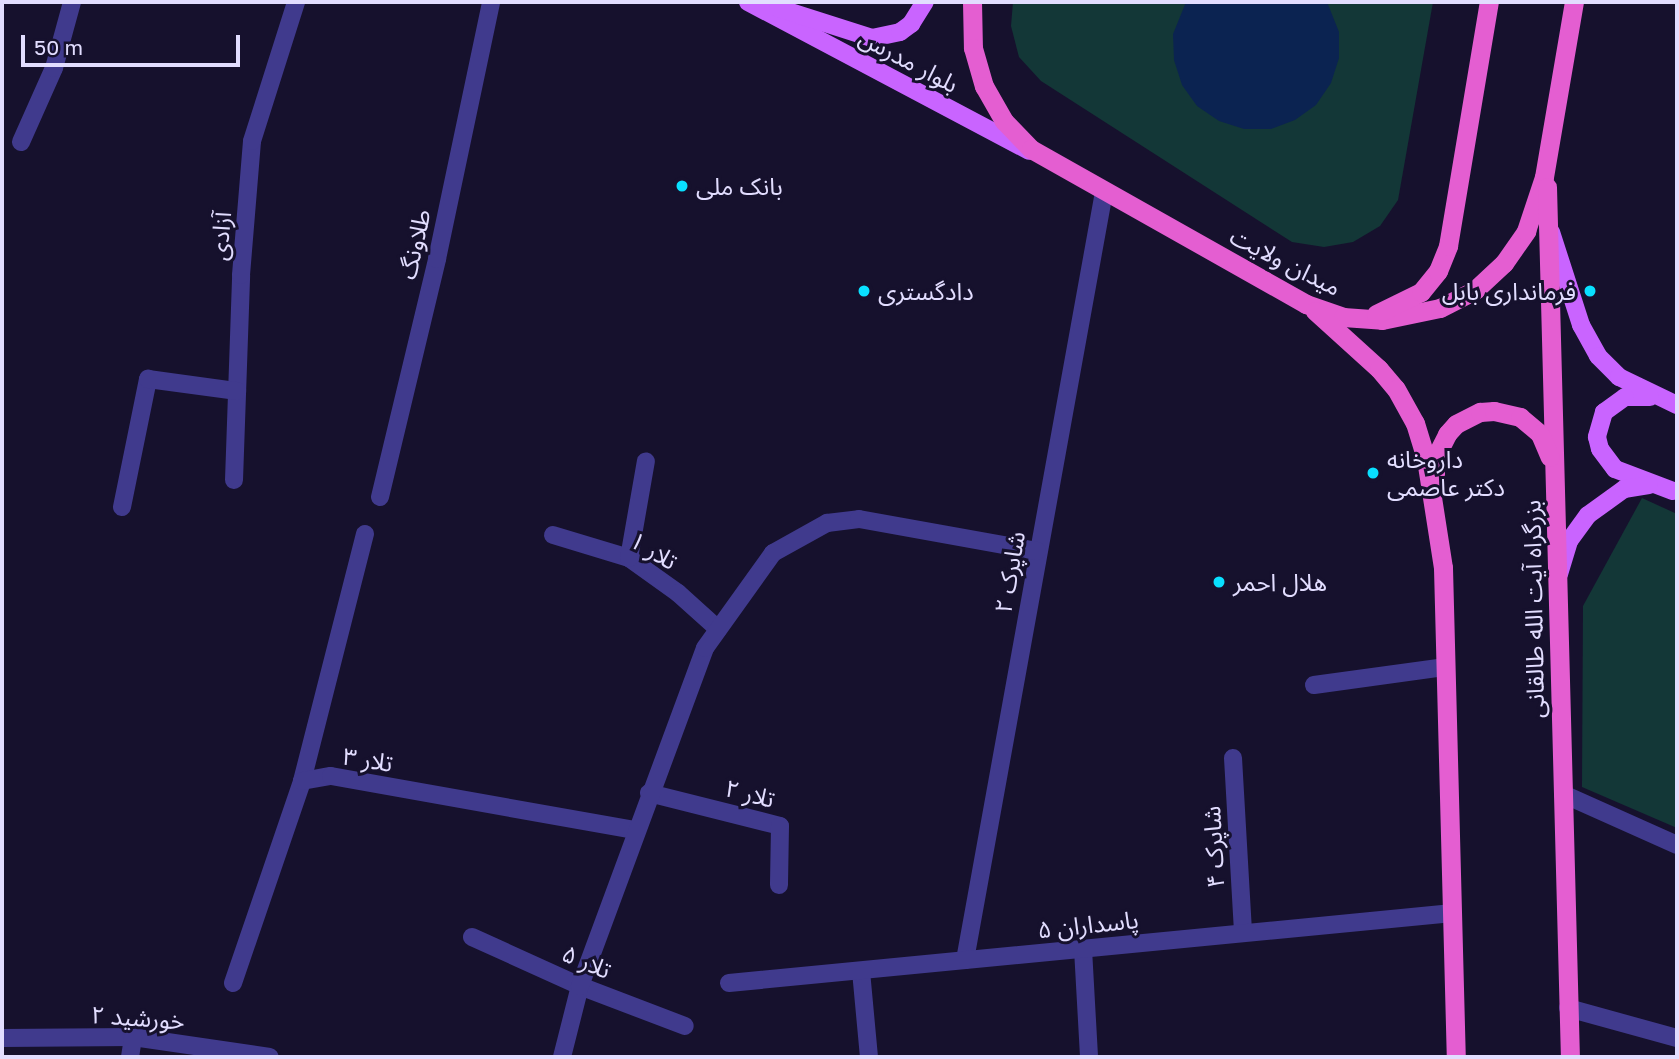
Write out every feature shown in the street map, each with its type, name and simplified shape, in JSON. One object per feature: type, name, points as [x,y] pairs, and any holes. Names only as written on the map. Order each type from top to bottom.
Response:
[{"type":"highway","name":"میدان ولایت","points":[[972,2],[973,48],[984,86],[1004,121],[1031,149],[1047,161],[1306,303],[1355,318],[1382,320],[1421,315],[1458,300],[1490,278],[1527,231],[1540,194],[1574,2]]},
{"type":"highway","points":[[1355,318],[1383,313],[1410,300],[1430,282],[1443,258],[1453,223],[1489,2]]},
{"type":"highway","name":"بزرگراه آیت الله طالقانی","points":[[1547,159],[1570,1057]]},
{"type":"highway","points":[[1306,303],[1379,369],[1406,405],[1421,438],[1440,535]]},
{"type":"highway","points":[[1456,1057],[1446,667],[1435,458],[1447,434],[1468,417],[1494,411],[1507,412],[1531,425],[1547,446],[1555,482]]},
{"type":"main road","name":"بلوار مدرس","points":[[748,2],[1047,161]]},
{"type":"main road","points":[[760,2],[872,38],[900,32],[911,23],[925,2]]},
{"type":"main road","points":[[1548,223],[1581,325],[1598,356],[1619,377],[1677,405]]},
{"type":"main road","points":[[1675,492],[1615,469],[1600,449],[1597,437],[1604,412],[1625,397],[1638,395],[1677,405]]},
{"type":"main road","points":[[1557,580],[1569,541],[1599,504],[1624,489],[1639,485],[1675,492]]},
{"type":"street","points":[[21,142],[54,68],[72,2]]},
{"type":"street","name":"آزادی","points":[[234,480],[241,275],[252,141],[296,2]]},
{"type":"street","name":"طلاونگ","points":[[380,497],[437,259],[491,2]]},
{"type":"street","name":"شاپرک ۲","points":[[965,960],[1104,192]]},
{"type":"street","points":[[121,507],[148,379],[237,391]]},
{"type":"street","points":[[629,558],[646,461]]},
{"type":"street","points":[[562,1057],[580,986],[635,830],[705,648],[773,553],[827,523],[859,519],[1037,551]]},
{"type":"street","points":[[233,983],[302,781],[365,534]]},
{"type":"street","name":"تلار ۱","points":[[553,535],[629,558],[678,593],[718,629]]},
{"type":"street","points":[[1314,685],[1446,667]]},
{"type":"street","name":"شاپرک ۴","points":[[1233,758],[1243,933]]},
{"type":"street","name":"تلار ۳","points":[[302,781],[331,776],[635,830]]},
{"type":"street","name":"تلار ۲","points":[[649,793],[780,826],[779,885]]},
{"type":"street","points":[[1563,794],[1677,845]]},
{"type":"street","name":"پاسداران ۵","points":[[729,984],[1453,914]]},
{"type":"street","name":"تلار ۵","points":[[472,937],[580,986],[685,1026]]},
{"type":"street","points":[[1083,949],[1089,1057]]},
{"type":"street","points":[[861,971],[869,1057]]},
{"type":"street","points":[[1568,1008],[1677,1038]]},
{"type":"street","points":[[130,1057],[133,1037]]},
{"type":"street","name":"خورشید ۲","points":[[2,1038],[133,1037],[270,1057]]},
{"type":"green space","points":[[1013,2],[1433,2],[1398,200],[1380,226],[1353,242],[1324,247],[1292,242],[1041,81],[1019,57],[1011,26]]},
{"type":"green space","points":[[1642,498],[1677,514],[1677,828],[1582,787],[1583,606]]},
{"type":"water","points":[[1186,2],[1327,2],[1339,32],[1339,58],[1331,83],[1316,105],[1295,120],[1271,129],[1244,129],[1219,121],[1197,106],[1182,85],[1174,60],[1173,34]]},
{"type":"place","name":"بانک ملی","points":[[682,186]]},
{"type":"place","name":"دادگستری","points":[[864,291]]},
{"type":"place","name":"فرمانداری بابل","points":[[1590,291]]},
{"type":"place","name":"داروخانه دکتر عاصمی","points":[[1373,473]]},
{"type":"place","name":"هلال احمر","points":[[1219,582]]}]
